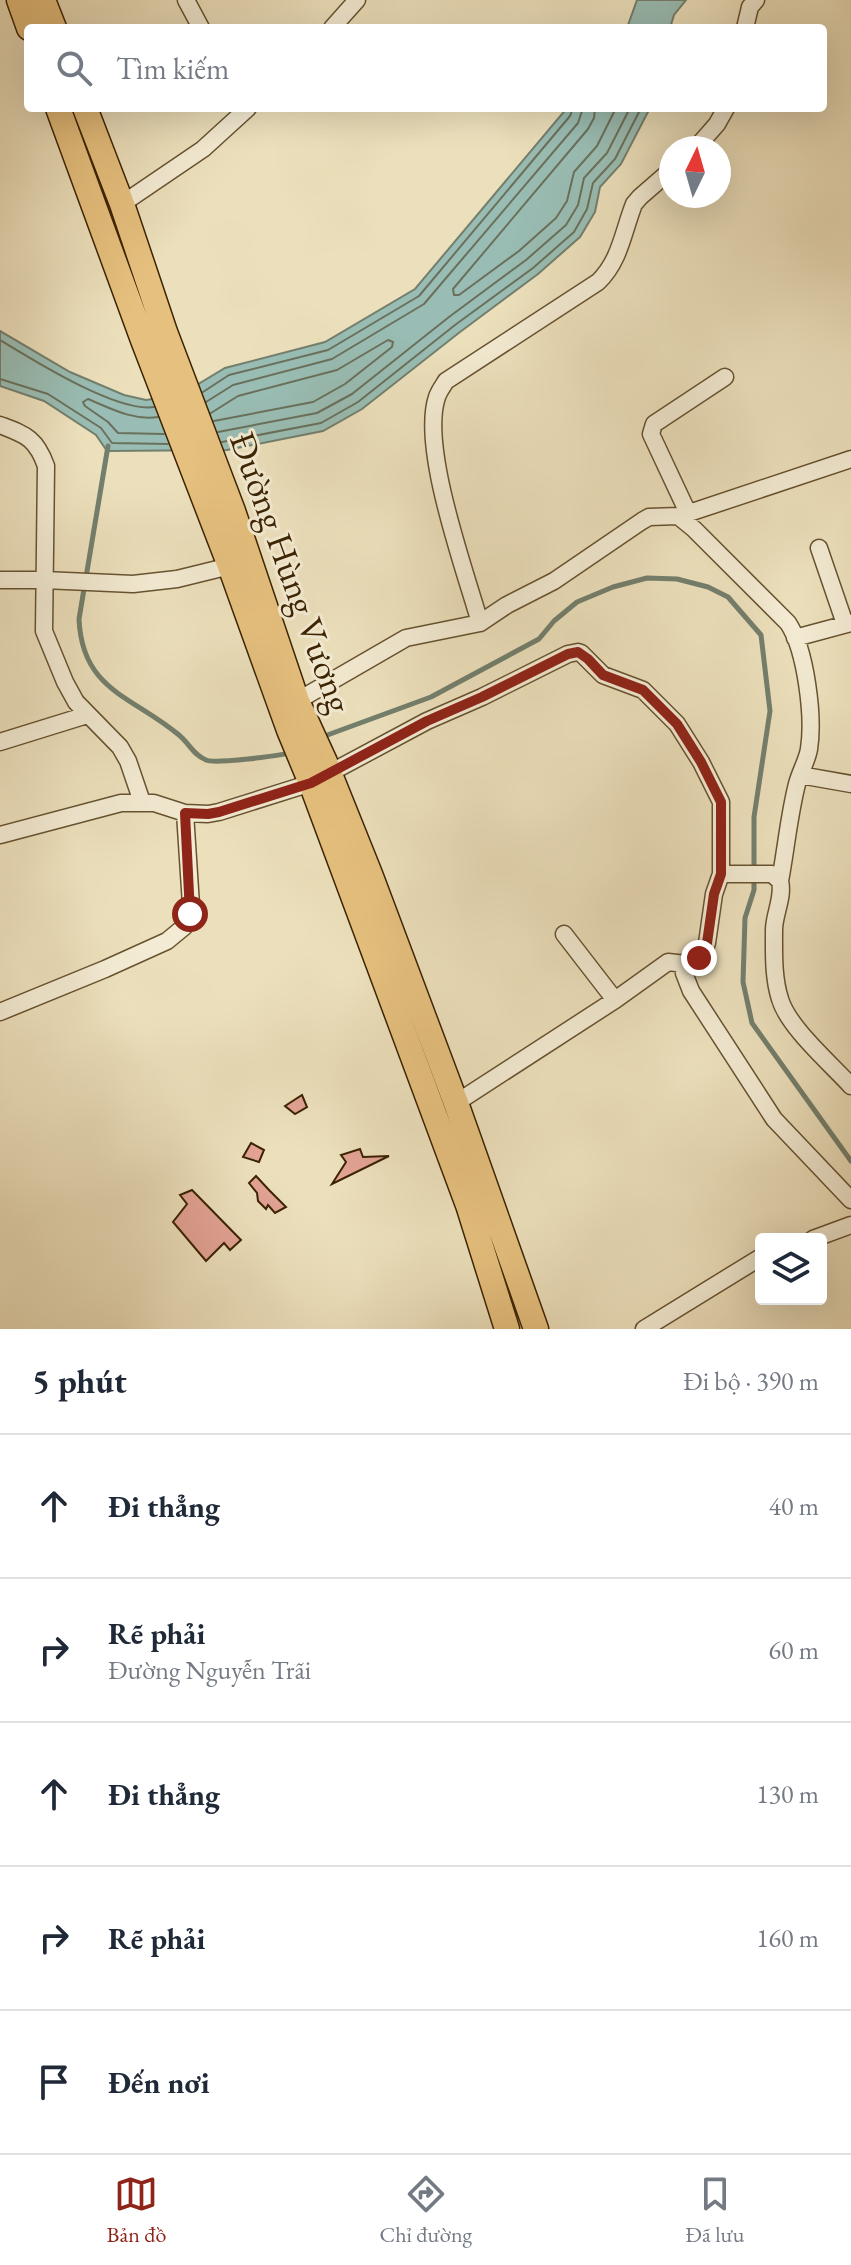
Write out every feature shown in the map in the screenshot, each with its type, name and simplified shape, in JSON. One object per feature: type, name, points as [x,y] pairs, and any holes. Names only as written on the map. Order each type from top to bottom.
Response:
[{"type":"highway","points":[[19,0],[28,24]]},
{"type":"highway","points":[[43,0],[52,24]]},
{"type":"highway","name":"Đường Hùng Vương","points":[[60,112],[154,336],[297,717]]},
{"type":"highway","name":"Đường Hùng Vương","points":[[87,112],[122,204],[154,336]]},
{"type":"highway","name":"Đường Hùng Vương","points":[[222,514],[230,566],[370,874],[536,1329]]},
{"type":"highway","name":"Đường Hùng Vương","points":[[322,773],[507,1329]]},
{"type":"street","points":[[186,0],[199,24]]},
{"type":"street","points":[[336,24],[357,0]]},
{"type":"street","points":[[746,24],[750,7],[756,0]]},
{"type":"street","points":[[122,204],[203,149],[244,112]]},
{"type":"street","points":[[706,136],[724,112]]},
{"type":"street","points":[[480,623],[436,462],[434,410],[437,395],[446,381],[598,282],[616,258],[634,204],[659,180]]},
{"type":"street","points":[[725,377],[654,424],[651,434],[683,514],[788,623],[806,673],[809,748],[800,775],[780,881],[781,892],[774,925],[775,977],[780,1002],[795,1026],[851,1086]]},
{"type":"street","points":[[0,425],[35,442],[46,466],[44,631],[76,702],[120,747],[136,780],[142,802]]},
{"type":"street","points":[[297,717],[406,638],[480,623],[554,581],[649,517],[683,514],[851,459]]},
{"type":"street","points":[[795,638],[848,623],[819,548]]},
{"type":"street","points":[[0,580],[157,583],[230,566]]},
{"type":"street","points":[[0,835],[121,803],[154,803],[185,813],[219,812],[322,773],[568,654],[578,652],[603,675],[643,690],[677,724],[721,802],[721,874],[714,894],[705,950],[699,958],[685,964],[668,962],[456,1103]]},
{"type":"street","points":[[0,742],[87,715]]},
{"type":"street","points":[[800,775],[851,784]]},
{"type":"street","points":[[0,1012],[167,941],[184,927],[191,905],[185,813]]},
{"type":"street","points":[[721,874],[772,874],[780,881]]},
{"type":"street","points":[[564,934],[615,1000]]},
{"type":"street","points":[[685,964],[684,973],[691,991],[774,1119],[851,1200]]},
{"type":"street","points":[[827,1234],[851,1225]]},
{"type":"street","points":[[644,1329],[755,1261]]},
{"type":"water","points":[[637,0],[686,0],[671,24],[628,24]]},
{"type":"water","points":[[564,112],[648,112],[621,164],[600,187],[595,212],[580,237],[538,274],[362,409],[323,431],[227,450],[107,451],[96,435],[44,401],[0,386],[0,331],[70,372],[124,395],[146,400],[180,395],[225,368],[325,342],[415,289]]},
{"type":"building","points":[[302,1095],[307,1107],[295,1114],[285,1106]]},
{"type":"building","points":[[251,1143],[264,1150],[259,1162],[243,1157]]},
{"type":"building","points":[[360,1149],[363,1157],[389,1156],[332,1184],[346,1162],[341,1155]]},
{"type":"building","points":[[256,1176],[286,1207],[275,1213],[268,1205],[266,1209],[258,1201],[257,1193],[249,1183]]},
{"type":"building","points":[[192,1190],[241,1240],[230,1250],[224,1243],[206,1261],[173,1222],[187,1204],[180,1195]]},
{"type":"waterway","points":[[108,446],[79,619],[82,643],[89,662],[113,689],[162,722],[206,760],[248,759],[292,752]]},
{"type":"waterway","points":[[322,737],[431,697],[539,639],[554,621],[577,602],[613,587],[647,578],[677,579],[708,587],[728,597],[761,635],[770,711],[754,817],[754,890],[745,918],[743,982],[752,1023],[851,1161]]},
{"type":"route","points":[[190,914],[185,813],[219,812],[311,783],[427,721],[578,652],[603,675],[643,690],[652,698],[677,724],[718,794],[722,811],[721,874],[714,894],[707,943],[699,958]]}]
